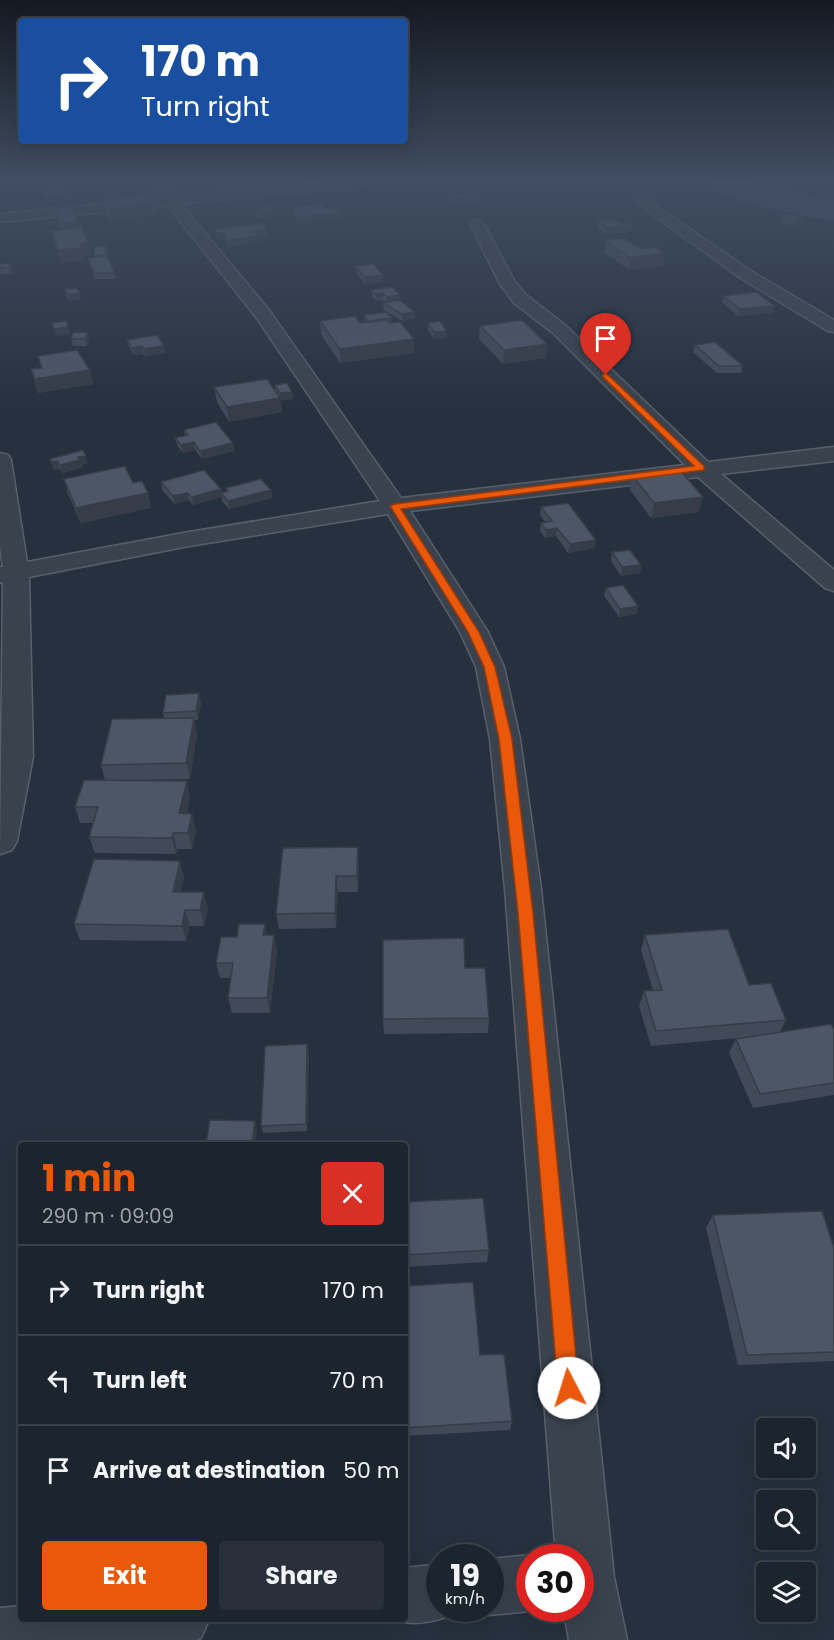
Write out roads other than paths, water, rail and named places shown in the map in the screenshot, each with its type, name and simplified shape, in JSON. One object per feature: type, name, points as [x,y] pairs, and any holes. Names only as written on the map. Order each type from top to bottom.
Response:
[{"type":"street","points":[[217,259],[263,314],[395,506],[474,632],[490,667],[505,739],[525,913],[580,1544]]},
{"type":"street","points":[[495,259],[508,284],[520,299],[559,329],[701,468],[834,583]]},
{"type":"street","points":[[723,259],[745,274],[834,327]]},
{"type":"street","points":[[8,573],[189,539],[395,506],[834,454]]},
{"type":"street","points":[[0,460],[17,757],[0,841]]},
{"type":"street","points":[[408,1596],[426,1594]]},
{"type":"street","points":[[0,1637],[143,1622]]},
{"type":"street","points":[[594,1622],[598,1640]]}]
